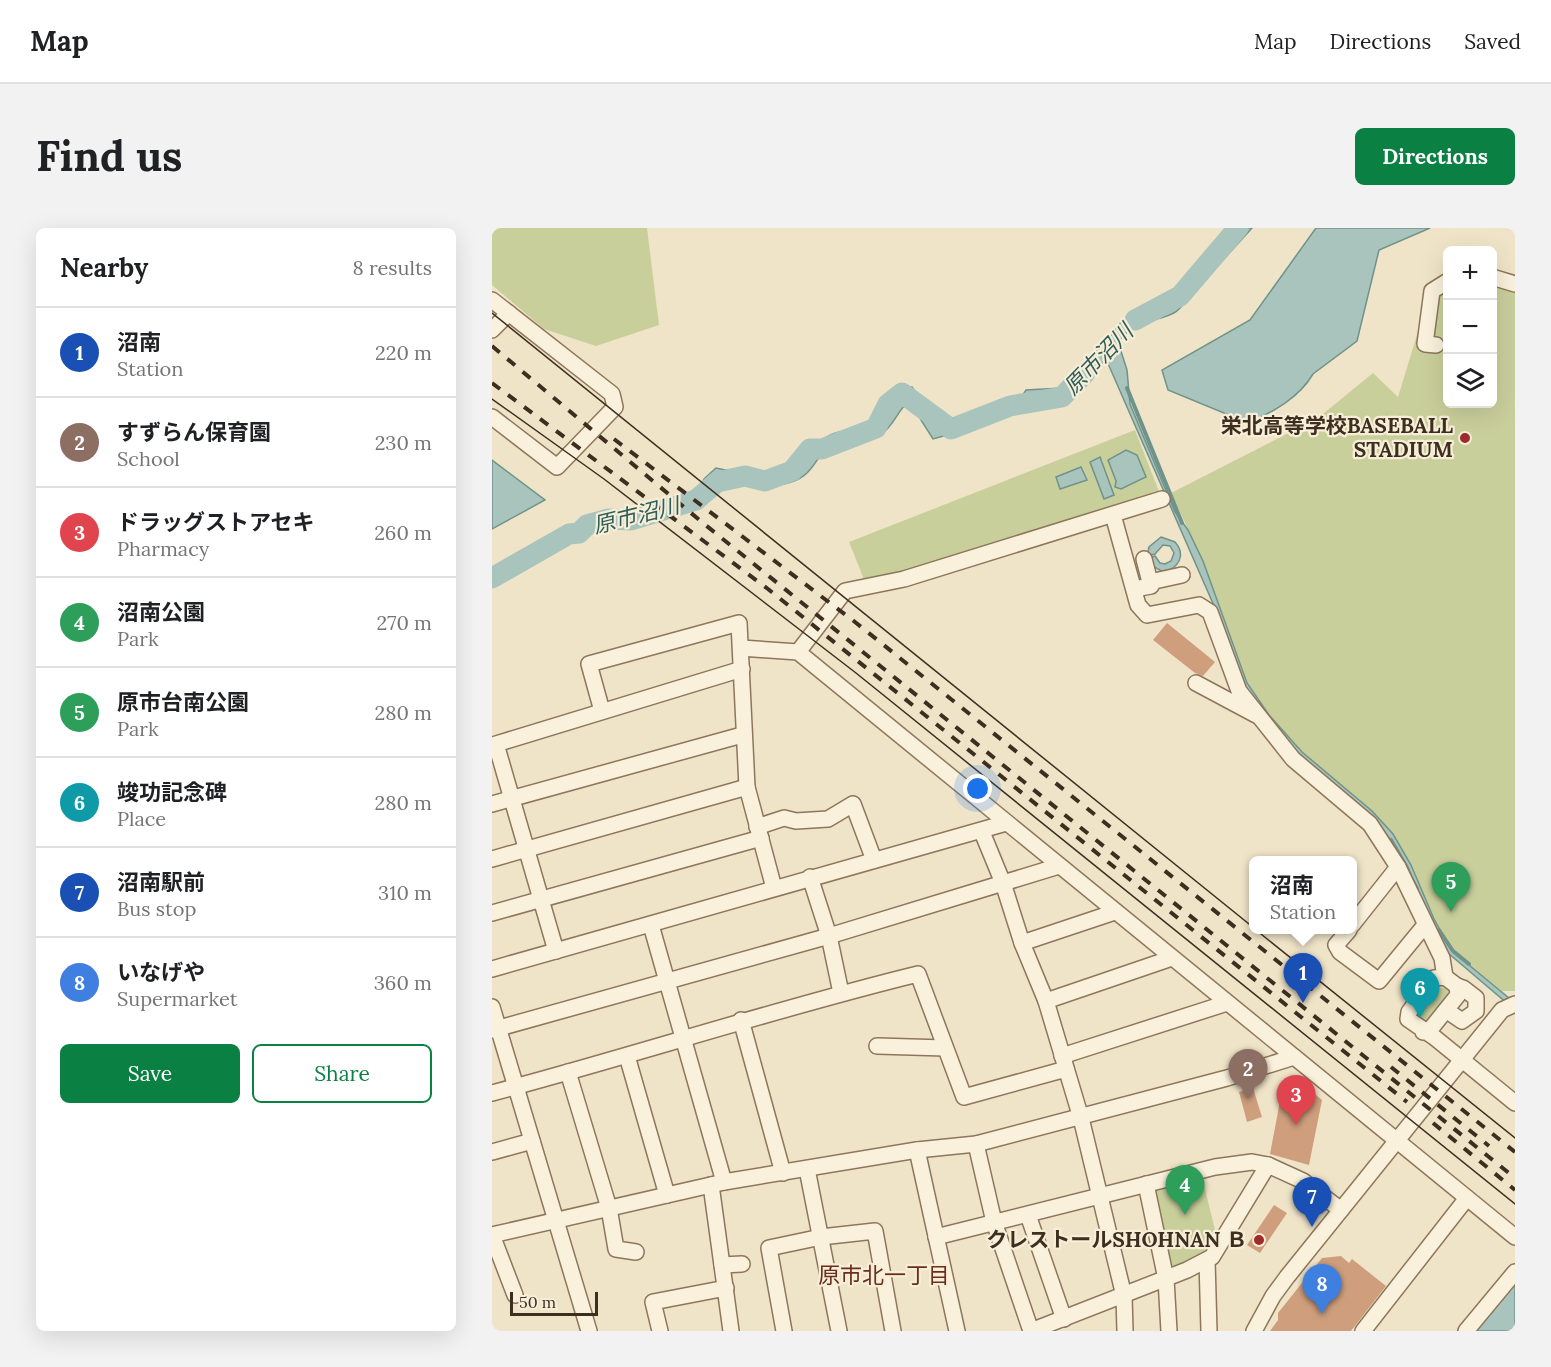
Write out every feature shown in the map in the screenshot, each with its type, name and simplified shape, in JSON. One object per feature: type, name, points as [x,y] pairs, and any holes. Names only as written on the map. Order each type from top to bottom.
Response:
[{"type":"street","points":[[1497,278],[1515,284]]},
{"type":"street","points":[[1436,345],[1425,344],[1432,291],[1443,279]]},
{"type":"street","points":[[492,300],[612,394],[615,407],[557,467],[492,417]]},
{"type":"street","points":[[492,330],[509,313]]},
{"type":"street","points":[[798,652],[845,591],[904,579],[1162,499]]},
{"type":"street","points":[[1113,515],[1138,605],[1147,615],[1199,605],[1210,612],[1239,691],[1293,759],[1370,824],[1398,867],[1442,958],[1456,998],[1430,1032]]},
{"type":"street","points":[[1144,559],[1151,587]]},
{"type":"street","points":[[1134,589],[1151,587],[1182,574]]},
{"type":"street","points":[[602,711],[589,664],[739,623],[742,735],[747,787],[774,888]]},
{"type":"street","points":[[741,648],[798,652],[1515,1237]]},
{"type":"street","points":[[556,951],[496,744],[742,669]]},
{"type":"street","points":[[1196,682],[1261,717]]},
{"type":"street","points":[[492,804],[742,735]]},
{"type":"street","points":[[492,859],[747,787]]},
{"type":"street","points":[[492,913],[759,832],[784,818],[796,821],[828,819],[853,804],[874,860]]},
{"type":"street","points":[[492,969],[651,925],[810,877],[982,832],[1006,823]]},
{"type":"street","points":[[982,832],[1003,883],[1022,943],[1046,1001],[1064,1062],[1100,1195],[1124,1296],[1125,1331]]},
{"type":"street","points":[[495,1029],[829,936],[1059,866]]},
{"type":"street","points":[[1357,920],[1398,867]]},
{"type":"street","points":[[810,877],[829,936],[841,993]]},
{"type":"street","points":[[1022,943],[1115,912]]},
{"type":"street","points":[[651,925],[685,1037],[718,1184],[722,1265],[731,1331]]},
{"type":"street","points":[[1346,934],[1336,945],[1340,952],[1379,981],[1425,925]]},
{"type":"street","points":[[1046,1001],[1172,958]]},
{"type":"street","points":[[492,1093],[627,1056],[741,1020],[918,974],[964,1097],[1227,1003]]},
{"type":"street","points":[[1446,1010],[1462,1021],[1476,1011],[1476,998],[1451,981],[1434,978],[1408,1012],[1407,1019],[1430,1032],[1515,1103]]},
{"type":"street","points":[[1254,1331],[1273,1296],[1396,1141],[1502,1010],[1515,1004]]},
{"type":"street","points":[[492,1007],[495,1029],[532,1141],[589,1331]]},
{"type":"street","points":[[741,1020],[783,1173]]},
{"type":"street","points":[[877,1046],[945,1048]]},
{"type":"street","points":[[627,1056],[667,1195]]},
{"type":"street","points":[[515,1295],[492,1235],[718,1184],[917,1150],[976,1144],[1080,1118],[1294,1057]]},
{"type":"street","points":[[568,1072],[609,1208],[616,1249],[636,1252]]},
{"type":"street","points":[[492,1152],[532,1141]]},
{"type":"street","points":[[976,1144],[994,1222],[1031,1331],[1062,1323],[1207,1260],[1221,1243],[1268,1165]]},
{"type":"street","points":[[917,1150],[957,1331]]},
{"type":"street","points":[[936,1237],[1215,1167],[1252,1162],[1268,1165],[1303,1181],[1341,1210]]},
{"type":"street","points":[[807,1169],[839,1331]]},
{"type":"street","points":[[1146,1184],[1166,1279],[1169,1331]]},
{"type":"street","points":[[1363,1331],[1467,1198]]},
{"type":"street","points":[[1028,1215],[1062,1323]]},
{"type":"street","points":[[784,1331],[769,1248],[821,1237],[875,1231],[893,1331]]},
{"type":"street","points":[[1207,1260],[1209,1331]]},
{"type":"street","points":[[722,1265],[742,1264]]},
{"type":"street","points":[[1466,1331],[1515,1272]]},
{"type":"street","points":[[660,1331],[653,1302],[726,1288]]},
{"type":"green space","points":[[492,228],[647,228],[659,325],[596,346],[544,329],[492,285]]},
{"type":"green space","points":[[1497,283],[1515,287],[1515,991],[1502,991],[1452,951],[1434,919],[1411,865],[1393,834],[1372,811],[1302,752],[1269,715],[1246,683],[1203,561],[1171,493],[1318,418],[1373,373],[1398,397],[1427,302],[1443,292],[1443,408],[1497,408]]},
{"type":"green space","points":[[1135,430],[1162,499],[867,587],[849,542]]},
{"type":"green space","points":[[1440,988],[1446,988],[1451,993],[1428,1024],[1417,1017]]},
{"type":"green space","points":[[1202,1177],[1217,1238],[1198,1258],[1172,1268],[1154,1192],[1156,1188]]},
{"type":"water","points":[[1244,228],[1252,228],[1213,271],[1189,288],[1181,307],[1174,313],[1132,328],[1118,342],[1127,370],[1130,404],[1175,512],[1188,530],[1203,561],[1247,683],[1269,715],[1302,752],[1372,811],[1393,834],[1411,865],[1434,919],[1452,951],[1515,1003],[1515,1010],[1448,953],[1439,942],[1408,867],[1383,830],[1299,755],[1244,688],[1218,615],[1106,359],[1075,391],[1030,401],[1020,410],[969,429],[933,439],[909,401],[883,433],[859,443],[824,450],[810,470],[798,479],[778,485],[766,485],[721,478],[706,498],[698,495],[704,479],[716,468],[780,481],[805,466],[824,439],[837,432],[866,429],[881,423],[889,413],[894,397],[903,389],[912,387],[940,426],[999,411],[1019,400],[1026,390],[1062,388],[1079,375],[1091,355],[1108,341],[1119,324],[1138,312],[1154,307],[1169,308],[1174,295],[1191,274]]},
{"type":"water","points":[[1316,228],[1430,228],[1379,250],[1357,341],[1313,374],[1293,397],[1276,409],[1248,423],[1168,390],[1162,370],[1250,320]]},
{"type":"water","points":[[1126,450],[1137,455],[1146,477],[1121,489],[1115,487],[1116,481],[1108,460]]},
{"type":"water","points":[[1100,457],[1114,495],[1104,499],[1090,462]]},
{"type":"water","points":[[492,460],[545,500],[492,529]]},
{"type":"water","points":[[1081,467],[1087,480],[1060,489],[1056,477]]},
{"type":"water","points":[[1161,537],[1175,542],[1180,552],[1177,565],[1163,572],[1151,565],[1148,559],[1155,556],[1160,563],[1165,564],[1171,561],[1174,553],[1170,546],[1163,545],[1155,554],[1147,556],[1149,547]]},
{"type":"water","points":[[1515,1281],[1515,1331],[1475,1331]]},
{"type":"building","points":[[1167,623],[1215,662],[1203,676],[1195,673],[1153,640]]},
{"type":"building","points":[[1284,1080],[1300,1082],[1322,1100],[1309,1165],[1270,1154]]},
{"type":"building","points":[[1253,1088],[1262,1117],[1247,1122],[1239,1092]]},
{"type":"building","points":[[1274,1205],[1287,1213],[1260,1253],[1247,1245]]},
{"type":"building","points":[[1341,1256],[1349,1263],[1352,1259],[1386,1286],[1351,1331],[1270,1331],[1278,1320],[1278,1313],[1322,1258]]},
{"type":"waterway","name":"原市沼川","points":[[1135,320],[1180,296],[1238,228]]},
{"type":"waterway","name":"原市沼川","points":[[492,578],[569,534],[579,533],[587,525],[609,519],[631,520],[696,500],[717,482],[745,476],[765,481],[792,471],[810,449],[822,449],[876,428],[888,404],[902,393],[951,429],[1010,406],[1062,397],[1085,373]]},
{"type":"waterway","points":[[1127,388],[1182,523]]},
{"type":"waterway","points":[[1391,840],[1417,889]]},
{"type":"waterway","points":[[1439,930],[1453,951],[1469,964]]},
{"type":"tram line","points":[[492,313],[1249,924]]},
{"type":"tram line","points":[[492,399],[604,479],[856,673],[1515,1204]]},
{"type":"tram line","points":[[1261,934],[1515,1138]]},
{"type":"railway","points":[[492,346],[703,523],[1515,1178]]},
{"type":"railway","points":[[492,383],[768,589],[1407,1102]]},
{"type":"railway","points":[[614,439],[855,622],[1515,1152]]},
{"type":"railway","points":[[1391,1067],[1489,1146]]},
{"type":"railway","points":[[1433,1123],[1515,1190]]},
{"type":"place","name":"栄北高等学校BASEBALL STADIUM","points":[[1465,438]]},
{"type":"place","name":"原市台南公園","points":[[1451,912]]},
{"type":"place","name":"沼南","points":[[1303,1003]]},
{"type":"place","name":"竣功記念碑","points":[[1420,1018]]},
{"type":"place","name":"すずらん保育園","points":[[1248,1099]]},
{"type":"place","name":"ドラッグストアセキ","points":[[1296,1125]]},
{"type":"place","name":"沼南公園","points":[[1185,1215]]},
{"type":"place","name":"沼南駅前","points":[[1312,1227]]},
{"type":"place","name":"クレストールSHOHNAN Ｂ","points":[[1259,1240]]},
{"type":"place","name":"いなげや","points":[[1322,1314]]},
{"type":"district","name":"原市北一丁目","points":[[884,1275]]}]
